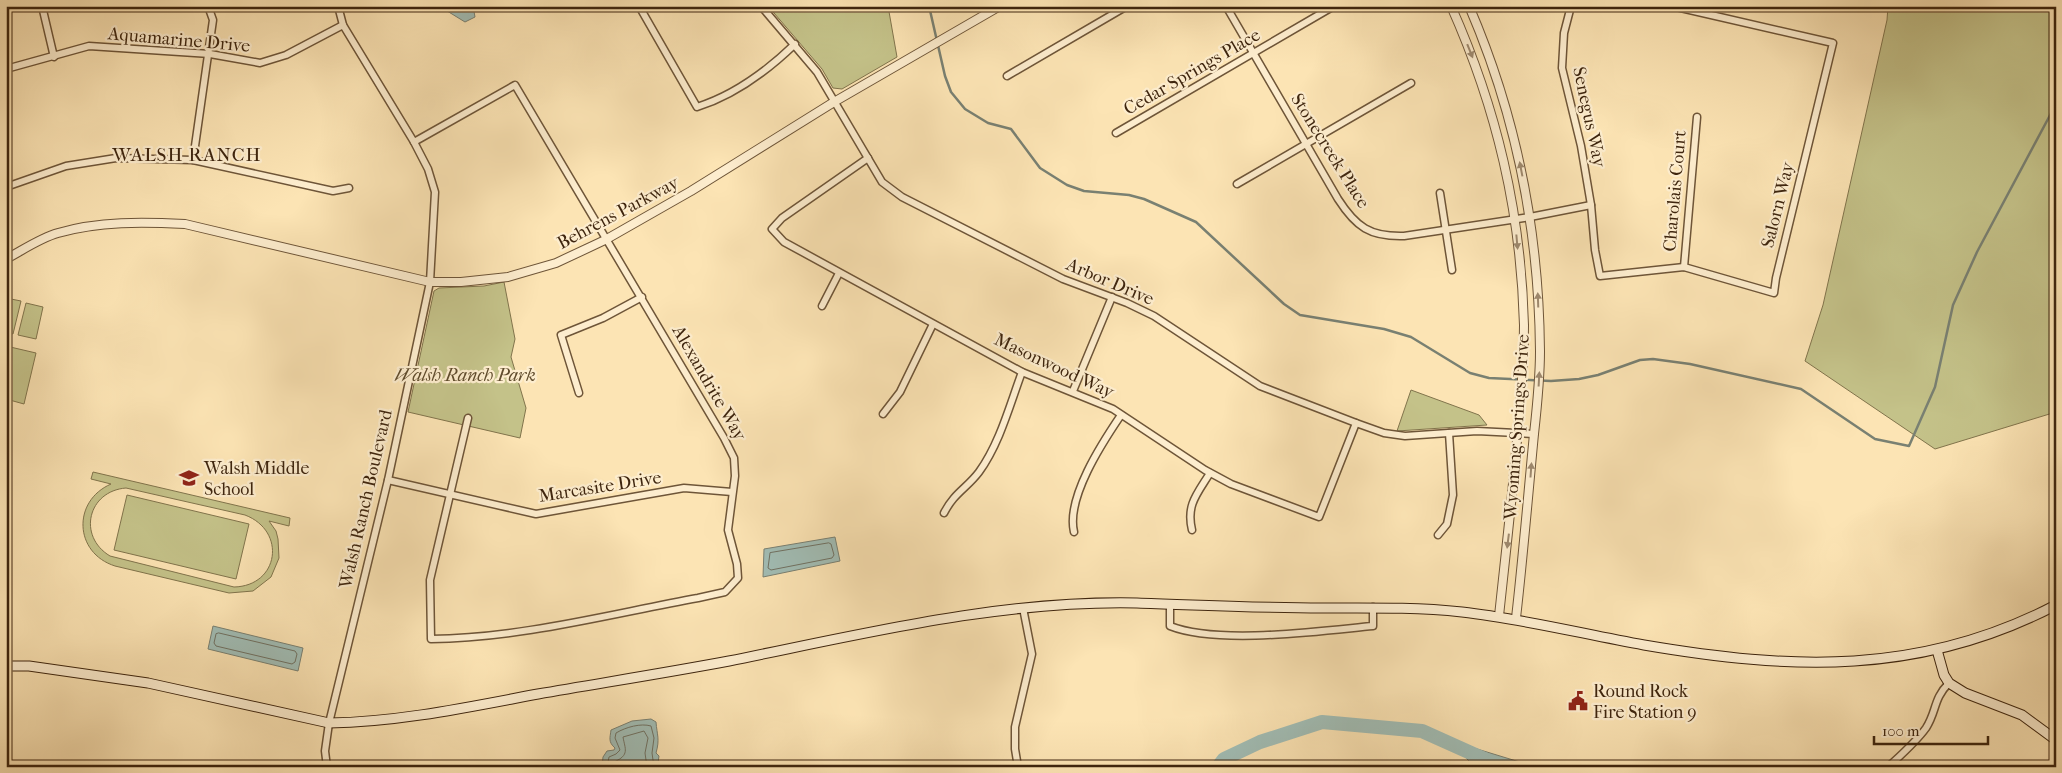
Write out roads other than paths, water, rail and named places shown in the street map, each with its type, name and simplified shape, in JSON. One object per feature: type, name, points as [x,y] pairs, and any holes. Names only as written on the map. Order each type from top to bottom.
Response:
[{"type":"main road","points":[[6,666],[29,666],[148,684],[329,723],[411,716],[682,669],[948,618],[1051,605],[1135,603],[1434,609],[1516,618],[1570,631],[1647,645],[1751,659],[1833,663],[1878,660],[1937,650],[1998,632],[2056,605]]},
{"type":"main road","points":[[1937,650],[1944,675],[1949,683],[1965,693],[2022,716],[2056,740]]},
{"type":"street","points":[[42,6],[54,57]]},
{"type":"street","points":[[193,160],[210,54],[213,20],[208,6]]},
{"type":"street","name":"Walsh Ranch Boulevard","points":[[327,767],[325,751],[329,723],[388,480],[430,282],[435,192],[428,169],[414,142],[343,25],[338,6]]},
{"type":"street","points":[[639,6],[698,107],[720,99],[770,68],[795,44]]},
{"type":"street","name":"Arbor Drive","points":[[761,6],[817,72],[882,182],[902,197],[1063,278],[1154,316],[1260,386],[1356,423],[1395,435],[1421,436],[1477,431],[1534,434]]},
{"type":"street","name":"Behrens Parkway","points":[[6,259],[56,233],[81,228],[148,222],[176,223],[430,282],[461,282],[508,277],[556,263],[605,240],[691,192],[834,102],[1000,6]]},
{"type":"street","points":[[1007,76],[1127,6]]},
{"type":"street","name":"Stonecreek Place","points":[[1226,6],[1347,213],[1360,226],[1388,236],[1404,236],[1515,219]]},
{"type":"street","name":"Cedar Springs Place","points":[[1116,133],[1334,6]]},
{"type":"street","name":"Wyoming Springs Drive","points":[[1451,6],[1478,70],[1495,124],[1507,172],[1515,219],[1524,325],[1520,406],[1510,523],[1498,616]]},
{"type":"street","name":"Wyoming Springs Drive","points":[[1469,6],[1498,79],[1513,129],[1530,217],[1537,282],[1540,352],[1537,406],[1516,618]]},
{"type":"street","name":"Senegus Way","points":[[1570,6],[1564,33],[1562,68],[1581,146],[1591,205]]},
{"type":"street","name":"Salorn Way","points":[[1591,205],[1595,250],[1600,276],[1684,267],[1774,293],[1833,43],[1672,6]]},
{"type":"street","name":"Aquamarine Drive","points":[[6,69],[90,46],[210,54],[260,63],[286,55],[343,25]]},
{"type":"street","points":[[1237,184],[1411,83]]},
{"type":"street","name":"Alexandrite Way","points":[[414,142],[516,85],[605,240],[642,297],[734,458],[735,476],[728,530],[737,564],[738,578],[725,592],[521,631],[457,639],[431,639],[430,580],[468,418]]},
{"type":"street","name":"Charolais Court","points":[[1684,267],[1697,117]]},
{"type":"street","points":[[6,188],[66,166],[116,158],[193,160],[333,192],[349,188]]},
{"type":"street","name":"Masonwood Way","points":[[868,158],[782,218],[772,229],[784,242],[1022,372],[1102,403],[1210,473],[1231,484],[1319,517],[1356,423]]},
{"type":"street","points":[[1440,193],[1452,270]]},
{"type":"street","points":[[1515,219],[1591,205]]},
{"type":"street","points":[[822,306],[839,273]]},
{"type":"street","points":[[579,393],[561,335],[603,318],[642,297]]},
{"type":"street","points":[[1073,391],[1112,297]]},
{"type":"street","points":[[883,414],[900,392],[933,324]]},
{"type":"street","points":[[944,513],[950,500],[978,473],[987,458],[1000,431],[1022,372]]},
{"type":"street","points":[[1074,532],[1072,514],[1076,500],[1099,449],[1121,415]]},
{"type":"street","points":[[1438,535],[1447,524],[1454,495],[1449,433]]},
{"type":"street","points":[[1192,530],[1189,511],[1191,504],[1210,473]]},
{"type":"street","name":"Marcasite Drive","points":[[388,480],[536,514],[684,488],[732,492]]},
{"type":"street","points":[[1170,605],[1170,626],[1181,631],[1228,635],[1301,632],[1373,626],[1373,607]]},
{"type":"street","points":[[1018,767],[1015,749],[1015,727],[1032,654],[1023,608]]},
{"type":"street","points":[[1888,767],[1925,730],[1931,719],[1938,695],[1949,683]]},
{"type":"water","points":[[439,6],[473,6],[475,17],[465,22]]},
{"type":"water","points":[[835,537],[840,561],[763,577],[764,549]]},
{"type":"water","points":[[213,626],[303,648],[298,671],[208,649]]},
{"type":"water","points":[[651,719],[656,722],[658,740],[656,753],[659,756],[658,763],[660,767],[602,767],[603,757],[607,751],[614,750],[615,748],[610,742],[611,730],[632,721]]},
{"type":"water","points":[[1464,745],[1536,767],[1475,767],[1467,759]]},
{"type":"waterway","points":[[929,6],[945,76],[951,92],[965,109],[988,123],[1011,129],[1040,168],[1067,185],[1084,191],[1129,195],[1144,199],[1196,222],[1284,304],[1300,315],[1384,329],[1411,337],[1470,373],[1489,378],[1551,381],[1579,379],[1598,375],[1640,360],[1653,359],[1690,364],[1801,389],[1875,439],[1909,446],[1935,387],[1953,305],[1977,252],[2056,104]]},
{"type":"waterway","points":[[1218,767],[1224,759],[1260,742],[1322,722],[1422,731],[1502,767]]},
{"type":"place","name":"Walsh Middle School","points":[[189,478]]},
{"type":"place","name":"Round Rock Fire Station 9","points":[[1578,701]]},
{"type":"district","name":"WALSH RANCH","points":[[187,155]]},
{"type":"park label","name":"Walsh Ranch Park","points":[[465,375]]}]
